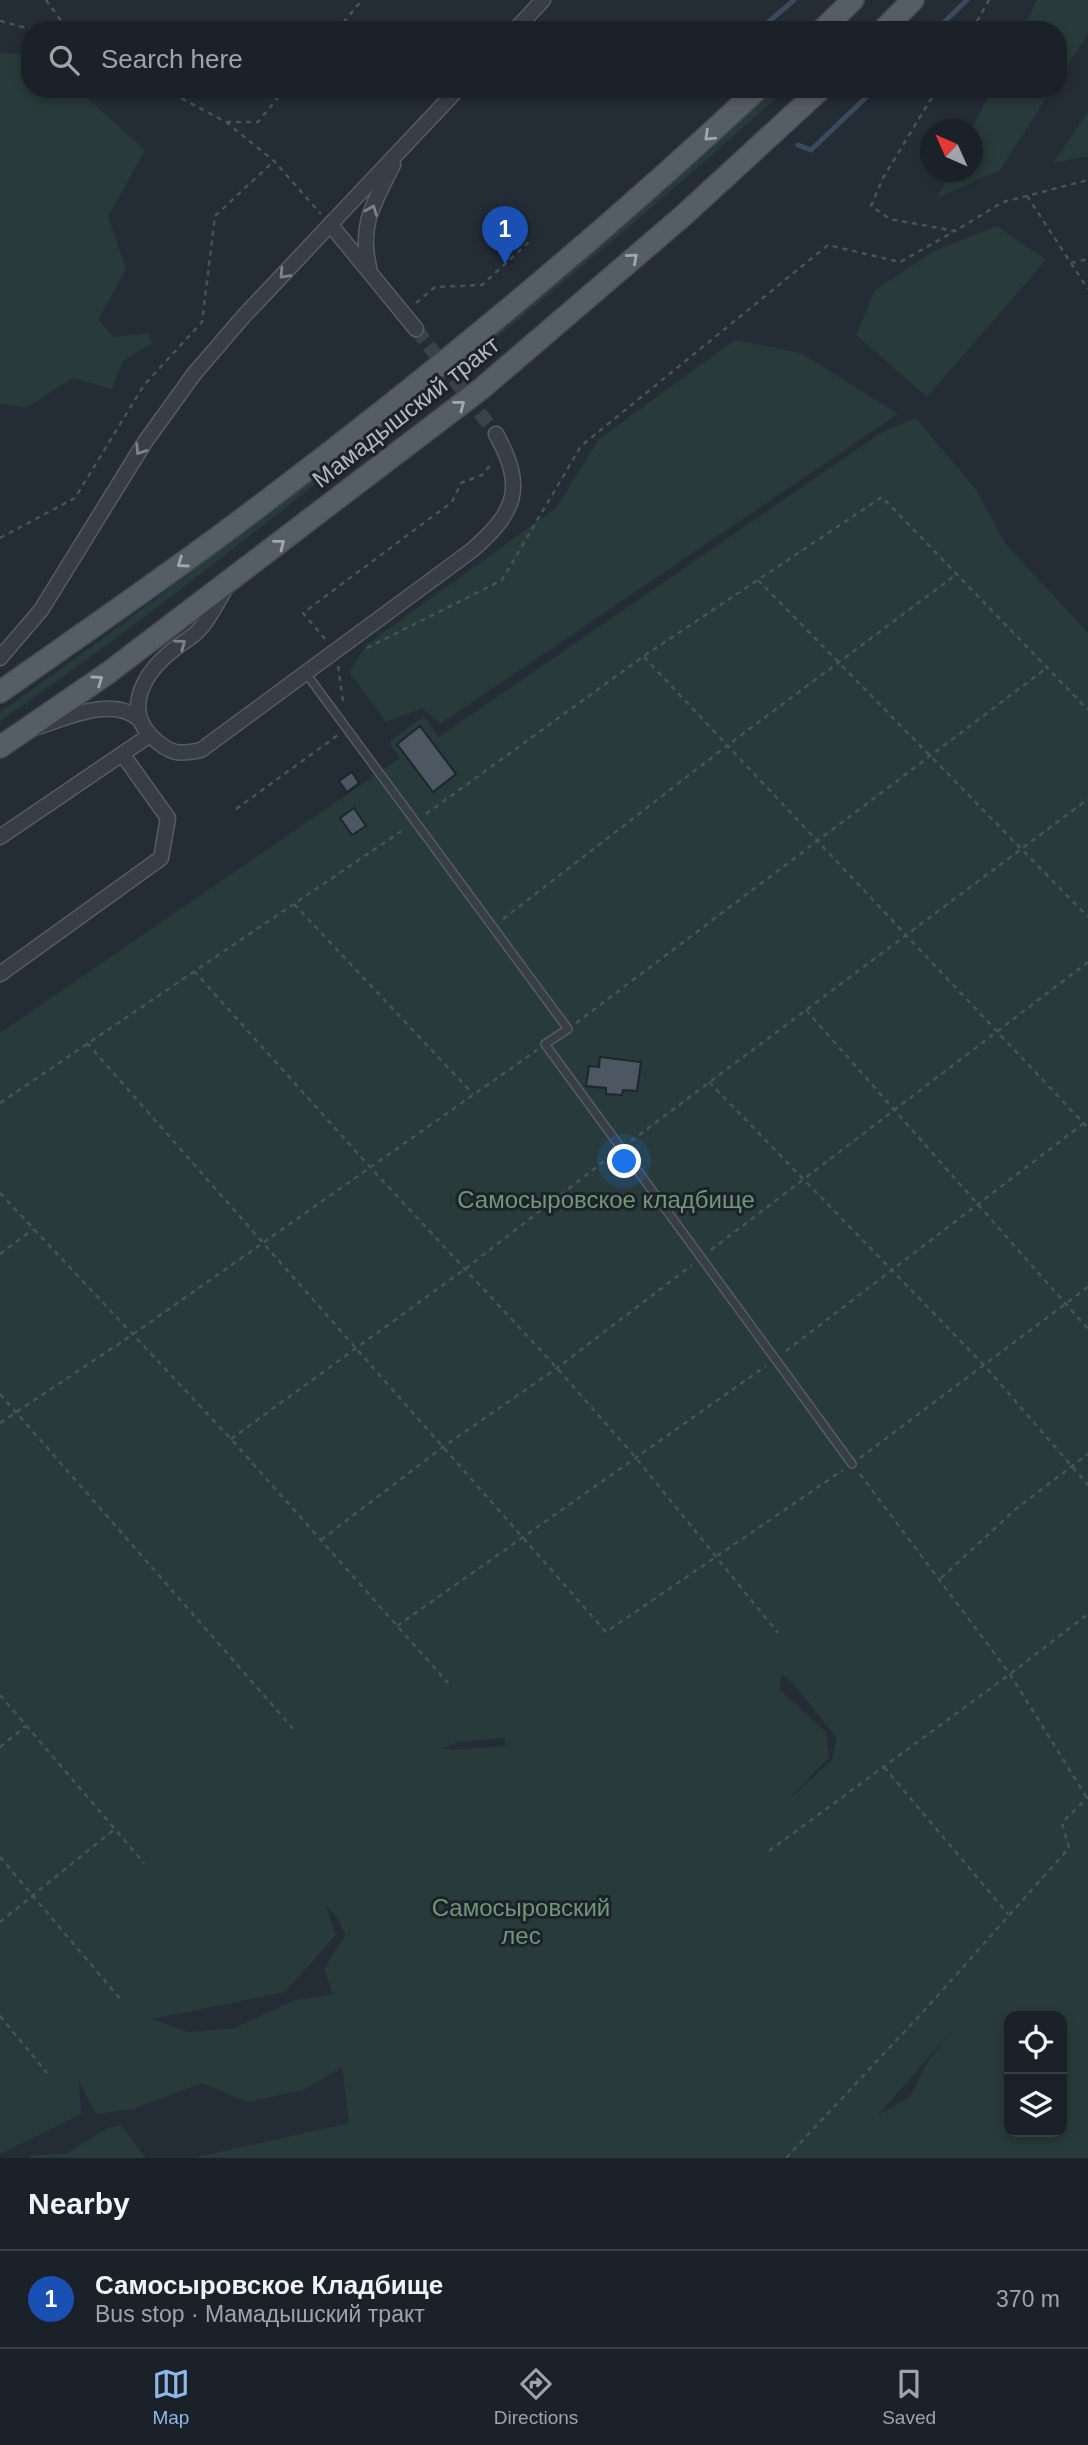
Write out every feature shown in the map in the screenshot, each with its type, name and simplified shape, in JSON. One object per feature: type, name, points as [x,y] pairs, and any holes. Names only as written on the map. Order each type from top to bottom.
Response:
[{"type":"main road","points":[[831,21],[853,0]]},
{"type":"main road","points":[[892,21],[913,0]]},
{"type":"main road","name":"Мамадышский тракт","points":[[0,692],[224,533],[454,356],[657,184],[748,98]]},
{"type":"main road","name":"Мамадышский тракт","points":[[0,747],[108,673],[481,389],[684,215],[811,98]]},
{"type":"street","points":[[523,21],[543,0]]},
{"type":"street","points":[[0,658],[41,610],[145,442],[194,374],[243,317],[449,98]]},
{"type":"street","points":[[370,272],[365,248],[365,228],[398,152]]},
{"type":"street","points":[[330,224],[416,329]]},
{"type":"street","points":[[230,582],[199,631],[172,651],[146,679],[138,699],[137,713],[140,720],[150,735],[168,750],[182,754],[201,750],[492,533],[505,516],[513,498],[513,476],[506,453],[496,434]]},
{"type":"street","points":[[21,733],[95,710],[125,711],[140,720]]},
{"type":"street","points":[[0,836],[150,735]]},
{"type":"street","points":[[0,974],[161,858],[168,818],[123,755]]},
{"type":"lane","points":[[305,672],[568,1029],[545,1044],[852,1464]]},
{"type":"path","points":[[46,0],[61,21]]},
{"type":"path","points":[[344,21],[362,0]]},
{"type":"path","points":[[977,21],[989,0]]},
{"type":"path","points":[[0,21],[21,27]]},
{"type":"path","points":[[181,98],[226,122],[274,161],[330,224]]},
{"type":"path","points":[[226,122],[258,122],[278,98]]},
{"type":"path","points":[[932,98],[883,178],[871,206],[890,219],[955,232]]},
{"type":"path","points":[[0,538],[75,498],[145,384],[202,322],[215,216],[274,161]]},
{"type":"path","points":[[334,650],[346,659],[502,580],[581,446],[828,244],[900,262],[1003,202],[1088,180]]},
{"type":"path","points":[[1027,196],[1088,289]]},
{"type":"path","points":[[435,287],[482,285],[529,242]]},
{"type":"path","points":[[1071,263],[1088,259]]},
{"type":"path","points":[[0,1103],[415,822],[644,656],[882,497],[1088,710]]},
{"type":"path","points":[[493,927],[728,745],[957,574]]},
{"type":"path","points":[[758,580],[1088,917]]},
{"type":"path","points":[[644,656],[1088,1128]]},
{"type":"path","points":[[568,1029],[1048,667]]},
{"type":"path","points":[[232,1439],[465,1269],[709,1082],[1088,799]]},
{"type":"path","points":[[294,904],[473,1094]]},
{"type":"path","points":[[194,971],[369,1166],[557,1368],[636,1458],[778,1633]]},
{"type":"path","points":[[806,1010],[1088,1329]]},
{"type":"path","points":[[88,1043],[606,1632]]},
{"type":"path","points":[[0,1423],[132,1335],[545,1044]]},
{"type":"path","points":[[709,1082],[984,1365],[1088,1485]]},
{"type":"path","points":[[397,1626],[730,1393],[1088,1120]]},
{"type":"path","points":[[0,1193],[232,1439],[448,1683]]},
{"type":"path","points":[[0,1254],[33,1228]]},
{"type":"path","points":[[0,1394],[296,1732]]},
{"type":"path","points":[[940,1578],[1017,1508],[1088,1454]]},
{"type":"path","points":[[786,2158],[923,2012],[1069,1848],[1062,1823],[1087,1797],[1010,1674],[852,1464]]},
{"type":"path","points":[[769,1851],[1088,1614]]},
{"type":"path","points":[[0,1695],[144,1863]]},
{"type":"path","points":[[0,1747],[26,1726]]},
{"type":"path","points":[[884,1767],[1009,1915]]},
{"type":"path","points":[[0,1922],[116,1828]]},
{"type":"path","points":[[0,1857],[122,2001]]},
{"type":"path","points":[[0,2016],[47,2073]]},
{"type":"green space","points":[[1037,0],[1088,0],[1088,34],[1067,66],[1067,21],[1026,21]]},
{"type":"green space","points":[[0,53],[21,54],[21,98],[87,98],[145,150],[108,217],[126,269],[98,320],[114,337],[149,333],[152,343],[123,361],[112,389],[73,378],[26,408],[0,403]]},
{"type":"green space","points":[[766,98],[776,98],[630,226],[470,360],[184,587],[0,721],[0,712],[108,635],[317,473],[688,166]]},
{"type":"green space","points":[[988,98],[1046,98],[1000,170],[983,178],[983,119],[977,119]]},
{"type":"green space","points":[[1088,112],[1088,156],[1053,163]]},
{"type":"green space","points":[[946,182],[973,182],[937,198]]},
{"type":"green space","points":[[997,226],[1046,260],[927,397],[856,335],[875,290],[934,251]]},
{"type":"green space","points":[[735,340],[801,353],[898,414],[440,724],[422,708],[386,722],[349,672],[366,645],[556,508],[599,439]]},
{"type":"green space","name":"Самосыровское кладбище","points":[[916,418],[975,488],[1005,543],[1088,633],[1088,2158],[193,2158],[349,2123],[342,2067],[304,2090],[248,2102],[202,2083],[133,2109],[96,2114],[79,2081],[81,2114],[0,2154],[0,1033],[400,758],[389,742],[424,716],[439,737],[882,432]],"holes":[[[782,1674],[796,1687],[837,1738],[832,1760],[789,1799],[829,1757],[826,1732],[779,1689]],[[505,1738],[505,1746],[452,1750],[443,1748],[457,1742]],[[326,1906],[337,1917],[345,1935],[324,1969],[333,1994],[295,2000],[235,2028],[188,2032],[153,2019],[285,1992],[336,1935]],[[952,2031],[928,2061],[910,2097],[878,2115]]]},
{"type":"green space","points":[[121,2125],[146,2158],[29,2158],[31,2155],[66,2154],[108,2128]]},
{"type":"building","points":[[420,726],[456,774],[433,792],[397,744]]},
{"type":"building","points":[[352,772],[359,783],[347,792],[339,781]]},
{"type":"building","points":[[354,808],[366,826],[352,835],[340,818]]},
{"type":"building","points":[[600,1057],[641,1062],[637,1091],[623,1090],[622,1095],[606,1094],[606,1088],[586,1086],[589,1066],[599,1067]]},
{"type":"waterway","points":[[770,21],[794,0]]},
{"type":"waterway","points":[[945,21],[967,0]]},
{"type":"waterway","points":[[798,145],[811,150],[866,98]]},
{"type":"tunnel","points":[[416,329],[496,434]]},
{"type":"place","name":"Самосыровское Кладбище","points":[[505,264]]},
{"type":"park label","name":"Самосыровский лес","points":[[521,1922]]}]
